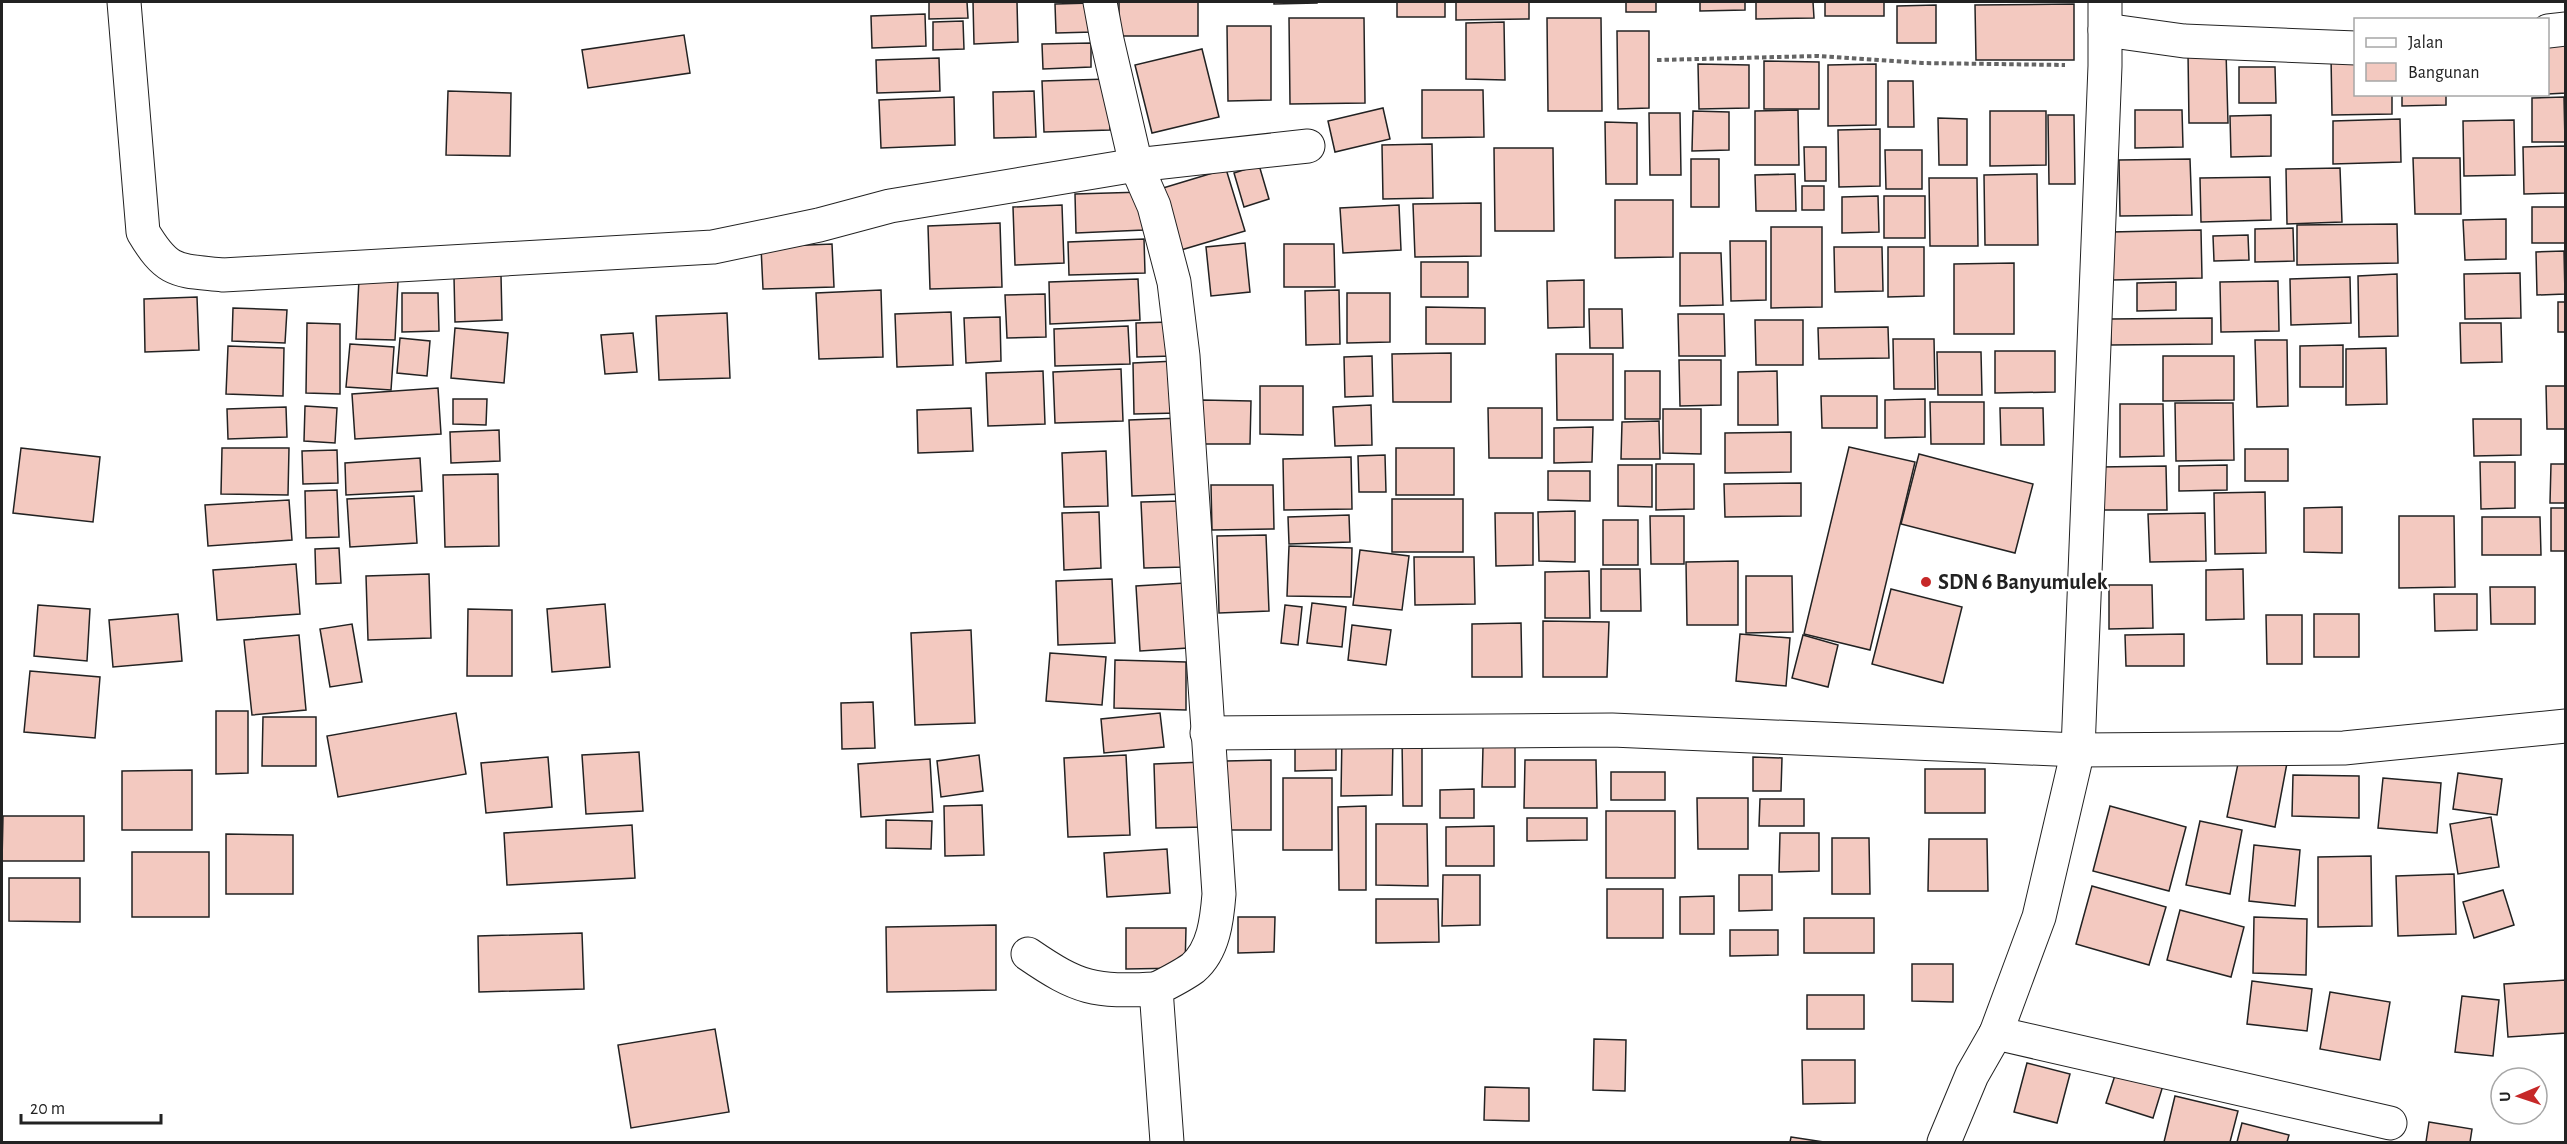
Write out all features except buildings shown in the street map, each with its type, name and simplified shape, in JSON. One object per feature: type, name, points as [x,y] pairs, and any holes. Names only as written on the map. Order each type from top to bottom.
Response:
[{"type":"street","points":[[124,2],[143,232],[158,256],[179,270],[223,275],[713,247],[819,225],[890,206],[1136,165],[1308,146]]},
{"type":"street","points":[[1028,954],[1056,973],[1083,986],[1113,991],[1156,990],[1193,968],[1209,944],[1216,924],[1219,894],[1183,356],[1174,282],[1154,206],[1136,165],[1100,2]]},
{"type":"street","points":[[1944,1143],[1972,1075],[1996,1033],[2039,917],[2078,750],[2105,66],[2105,16],[2184,40],[2354,48]]},
{"type":"street","points":[[2549,31],[2565,29]]},
{"type":"street","points":[[1207,733],[1612,730],[2078,750],[2344,748],[2565,726]]},
{"type":"street","points":[[1156,990],[1167,1143]]},
{"type":"street","points":[[1996,1033],[2390,1123]]},
{"type":"path","points":[[1657,60],[1818,56],[1922,63],[2105,66]]},
{"type":"place","name":"SDN 6 Banyumulek","points":[[1926,582]]}]
